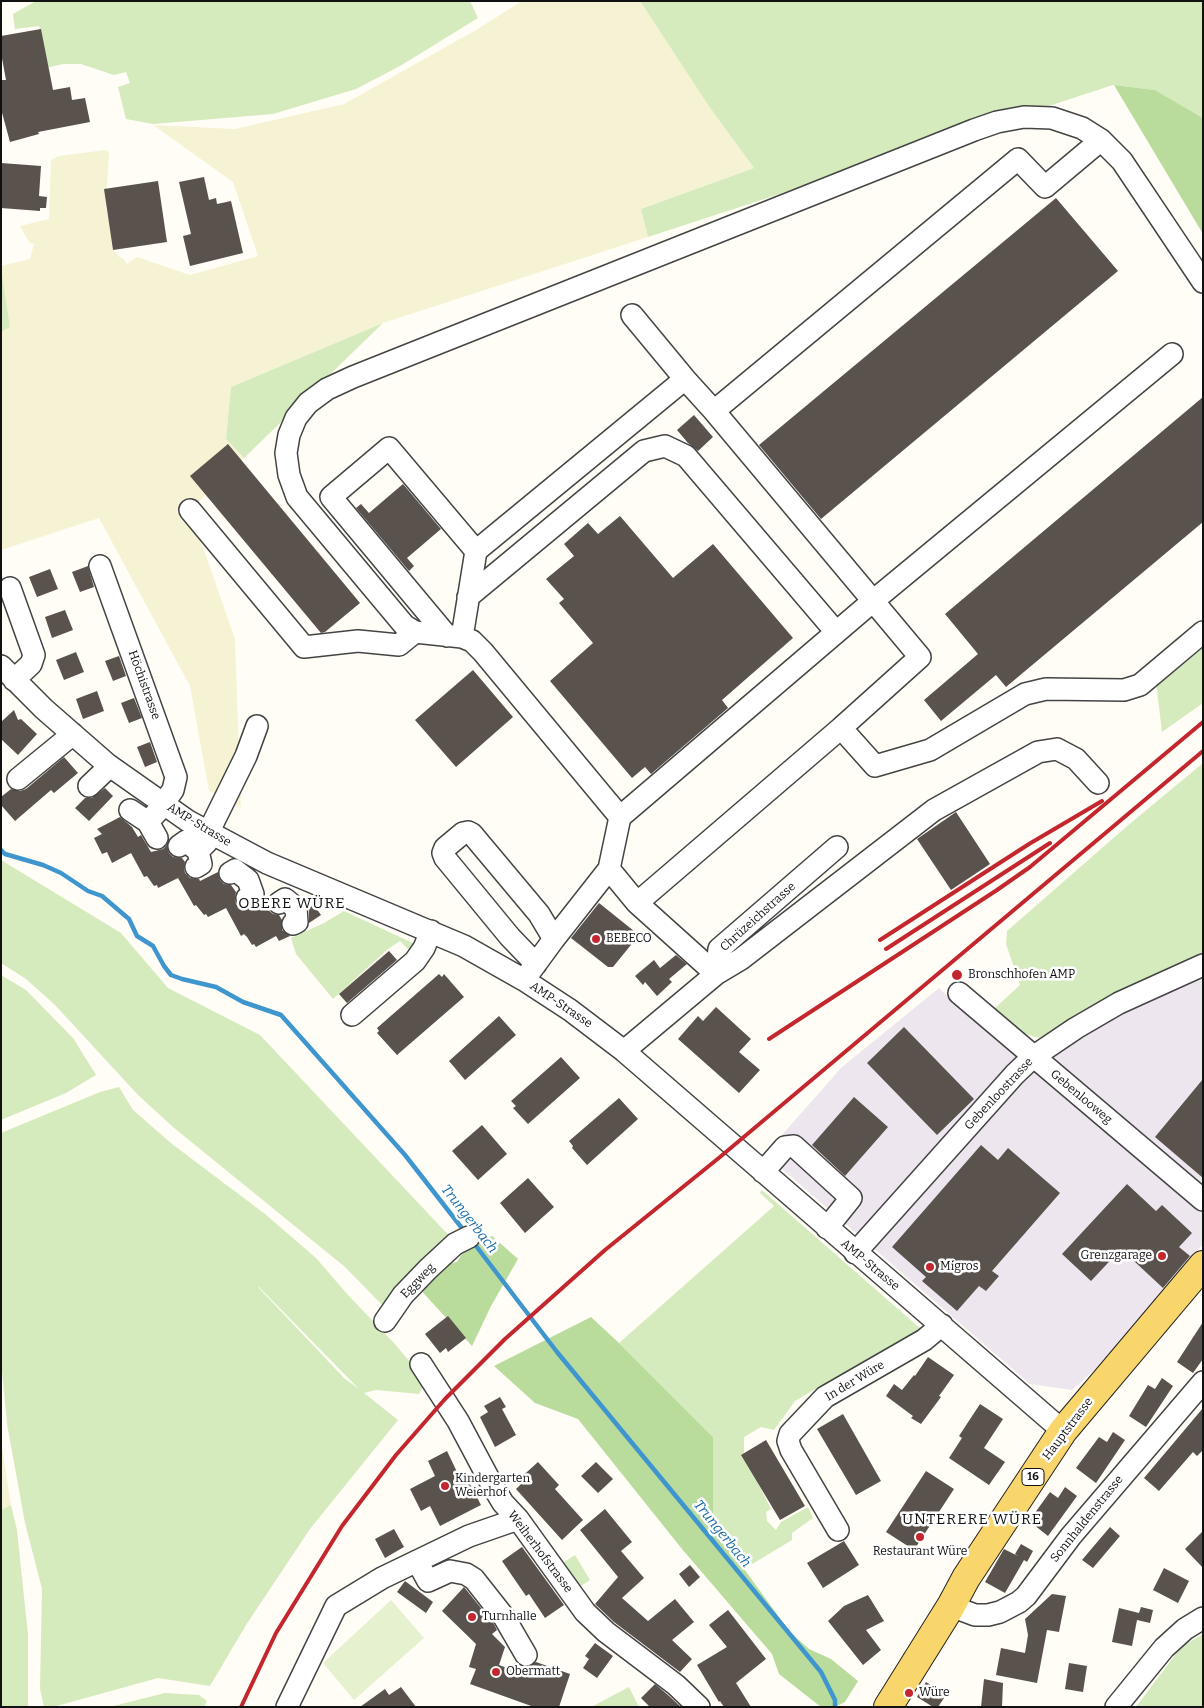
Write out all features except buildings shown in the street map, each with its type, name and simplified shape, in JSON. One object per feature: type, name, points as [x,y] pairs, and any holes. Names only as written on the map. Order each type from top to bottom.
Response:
[{"type":"main road","name":"Hauptstrasse","points":[[888,1707],[951,1606],[966,1578],[1063,1431],[1203,1265]]},
{"type":"street","points":[[620,817],[472,641],[455,636],[415,632],[404,625],[298,497],[289,475],[286,453],[289,435],[296,418],[308,403],[327,389],[353,377],[964,134],[997,122],[1024,117],[1052,118],[1082,128],[1101,140],[1122,161],[1203,282]]},
{"type":"street","points":[[714,410],[1018,159],[1045,186],[1101,140]]},
{"type":"street","points":[[632,315],[685,379],[714,410],[920,657],[841,728],[637,903]]},
{"type":"street","points":[[554,939],[539,914],[472,834],[468,832],[463,833],[445,848],[443,853],[445,858],[510,937],[530,972],[609,869],[620,817],[872,601],[1172,354]]},
{"type":"street","points":[[455,636],[468,597],[476,551],[685,379]]},
{"type":"street","points":[[468,597],[644,451],[665,446],[686,456],[836,632]]},
{"type":"street","points":[[455,636],[331,497],[389,448],[476,551]]},
{"type":"street","points":[[190,510],[304,646],[358,642],[399,645],[415,632]]},
{"type":"street","name":"Höchistrasse","points":[[100,566],[176,776],[173,790],[157,812],[145,823]]},
{"type":"street","points":[[8,673],[31,664],[34,655],[10,588]]},
{"type":"street","points":[[841,728],[875,766],[930,750],[1025,694],[1046,689],[1124,690],[1140,685],[1203,632]]},
{"type":"street","name":"AMP-Strasse","points":[[8,673],[110,766],[162,803],[195,849],[267,863],[530,972],[570,1010],[624,1051],[827,1228],[942,1324],[1063,1431]]},
{"type":"street","points":[[195,849],[212,825],[246,756],[257,726]]},
{"type":"street","points":[[18,779],[73,734]]},
{"type":"street","points":[[624,1051],[716,974],[741,959],[934,810],[1038,752],[1057,749],[1076,759],[1098,783]]},
{"type":"street","points":[[89,786],[110,766]]},
{"type":"street","name":"Chrüzeichstrasse","points":[[716,974],[719,950],[836,847]]},
{"type":"street","points":[[241,884],[262,872],[267,863]]},
{"type":"street","points":[[609,869],[637,903],[716,974]]},
{"type":"street","points":[[289,912],[316,896],[320,886]]},
{"type":"street","points":[[352,1015],[415,961],[424,948],[431,931]]},
{"type":"street","name":"Gebenloostrasse","points":[[855,1252],[1015,1074],[1033,1057],[1076,1028],[1119,1003],[1203,964]]},
{"type":"street","name":"Gebenlooweg","points":[[959,993],[1203,1200]]},
{"type":"street","points":[[763,1172],[785,1148],[794,1146],[851,1198],[827,1228]]},
{"type":"street","name":"Eggweg","points":[[385,1320],[403,1295],[428,1269],[462,1240]]},
{"type":"street","name":"In der Würe","points":[[838,1530],[791,1450],[788,1441],[790,1434],[825,1397],[924,1340],[942,1324]]},
{"type":"street","name":"Weiherhofstrasse","points":[[421,1364],[458,1421],[503,1503],[518,1519],[585,1612],[606,1632],[676,1685],[699,1707]]},
{"type":"street","name":"Sonnhaldenstrasse","points":[[951,1606],[975,1615],[988,1615],[1000,1612],[1020,1602],[1070,1536],[1203,1382]]},
{"type":"street","points":[[287,1707],[336,1606],[382,1578],[468,1536],[518,1519]]},
{"type":"street","points":[[417,1561],[428,1581],[450,1571],[466,1574],[474,1580],[504,1617],[526,1655]]},
{"type":"street","points":[[1116,1707],[1164,1648],[1185,1629],[1203,1618]]},
{"type":"shaded area","points":[[522,1],[640,1],[708,105],[754,168],[641,209],[648,237],[383,323],[231,387],[226,439],[244,458],[190,510],[235,639],[241,807],[209,791],[190,686],[99,518],[1,550],[1,332],[10,327],[1,266],[30,259],[34,244],[29,242],[20,226],[49,219],[51,160],[59,156],[105,150],[109,152],[106,207],[112,248],[127,264],[137,257],[190,275],[258,256],[233,182],[153,125],[235,129],[344,104],[476,30]]},
{"type":"shaded area","points":[[1203,971],[1203,1244],[1109,1357],[1072,1390],[1030,1384],[765,1154],[842,1067],[939,988],[965,1014],[970,1009],[1034,1047]]},
{"type":"shaded area","points":[[1,1441],[11,1505],[1,1511]]},
{"type":"green space","points":[[36,1],[470,1],[478,18],[400,66],[356,89],[273,114],[153,124],[126,119],[118,87],[130,83],[126,72],[114,75],[81,64],[63,64],[38,70],[45,57],[39,26],[15,29],[13,14]]},
{"type":"green space","points":[[640,1],[1203,1],[1203,118],[1155,90],[1113,85],[648,237],[641,209],[754,168],[708,105]]},
{"type":"green space","points":[[1114,85],[1155,90],[1203,118],[1203,234]]},
{"type":"green space","points":[[1,269],[10,327],[1,332]]},
{"type":"green space","points":[[383,323],[244,458],[226,439],[231,387]]},
{"type":"green space","points":[[1203,638],[1203,703],[1162,732],[1155,673]]},
{"type":"green space","points":[[1203,763],[1203,957],[1103,1004],[1039,1038],[1012,1030],[995,1008],[1020,985],[1006,944],[1007,931],[1126,827]]},
{"type":"green space","points":[[1,860],[121,933],[168,988],[260,1035],[456,1243],[389,1312],[345,1267],[173,1127],[138,1095],[55,1005],[26,979],[1,963]]},
{"type":"green space","points":[[344,911],[415,944],[412,953],[400,941],[388,949],[333,999],[296,954],[291,938],[324,923]]},
{"type":"green space","points":[[1,975],[26,990],[73,1038],[96,1075],[66,1093],[1,1120]]},
{"type":"green space","points":[[119,1087],[133,1110],[172,1144],[265,1214],[316,1258],[426,1381],[419,1394],[376,1390],[364,1393],[398,1420],[310,1529],[246,1625],[210,1686],[158,1678],[53,1707],[44,1707],[40,1689],[42,1589],[25,1523],[7,1424],[1,1360],[1,1133],[100,1092]],"holes":[[[259,1287],[359,1389],[344,1378]]]},
{"type":"green space","points":[[762,1190],[922,1330],[911,1341],[906,1337],[842,1375],[823,1389],[819,1387],[795,1401],[774,1430],[761,1427],[744,1437],[744,1455],[771,1509],[766,1512],[767,1521],[776,1530],[781,1522],[808,1507],[813,1518],[792,1533],[792,1540],[744,1569],[713,1516],[713,1437],[619,1343],[774,1206],[760,1193]]},
{"type":"green space","points":[[492,1236],[518,1259],[491,1306],[472,1346],[416,1285],[428,1268],[457,1262],[469,1242]]},
{"type":"green space","points":[[591,1317],[713,1437],[713,1516],[744,1569],[790,1632],[809,1649],[831,1659],[858,1681],[845,1702],[835,1707],[821,1707],[779,1674],[772,1654],[682,1549],[578,1419],[535,1403],[494,1366]]},
{"type":"green space","points":[[11,1505],[17,1530],[28,1635],[28,1707],[1,1707],[1,1510]]},
{"type":"green space","points":[[575,1555],[590,1580],[576,1589],[561,1564]]},
{"type":"green space","points":[[391,1600],[424,1638],[354,1700],[323,1663]]},
{"type":"green space","points":[[1203,1634],[1203,1707],[1136,1707],[1181,1647]]},
{"type":"green space","points":[[629,1687],[639,1707],[591,1707]]},
{"type":"green space","points":[[165,1693],[199,1695],[207,1701],[204,1707],[109,1707]]},
{"type":"waterway","name":"Trungerbach","points":[[1,850],[5,854],[43,865],[61,873],[88,891],[102,896],[129,919],[137,936],[153,946],[171,975],[216,987],[243,1002],[281,1015],[405,1155],[465,1232]]},
{"type":"waterway","name":"Trungerbach","points":[[473,1242],[557,1352],[821,1672],[835,1700],[835,1707]]},
{"type":"railway","points":[[769,1039],[1030,867],[1203,722]]},
{"type":"railway","points":[[241,1707],[276,1633],[342,1526],[396,1455],[445,1399],[505,1339],[605,1250],[720,1157],[1203,751]]},
{"type":"railway","points":[[880,940],[1029,844],[1102,801]]},
{"type":"railway","points":[[886,949],[1050,843]]},
{"type":"place","name":"BEBECO","points":[[596,939]]},
{"type":"place","name":"Bronschhofen AMP","points":[[957,975]]},
{"type":"place","name":"Grenzgarage","points":[[1162,1256]]},
{"type":"place","name":"Migros","points":[[930,1267]]},
{"type":"place","name":"Kindergarten Weierhof","points":[[445,1486]]},
{"type":"place","name":"Restaurant Würe","points":[[920,1537]]},
{"type":"place","name":"Turnhalle","points":[[472,1617]]},
{"type":"place","name":"Obermatt","points":[[496,1672]]},
{"type":"place","name":"Würe","points":[[909,1693]]},
{"type":"district","name":"OBERE WÜRE","points":[[292,904]]},
{"type":"district","name":"UNTERERE WÜRE","points":[[972,1520]]}]
